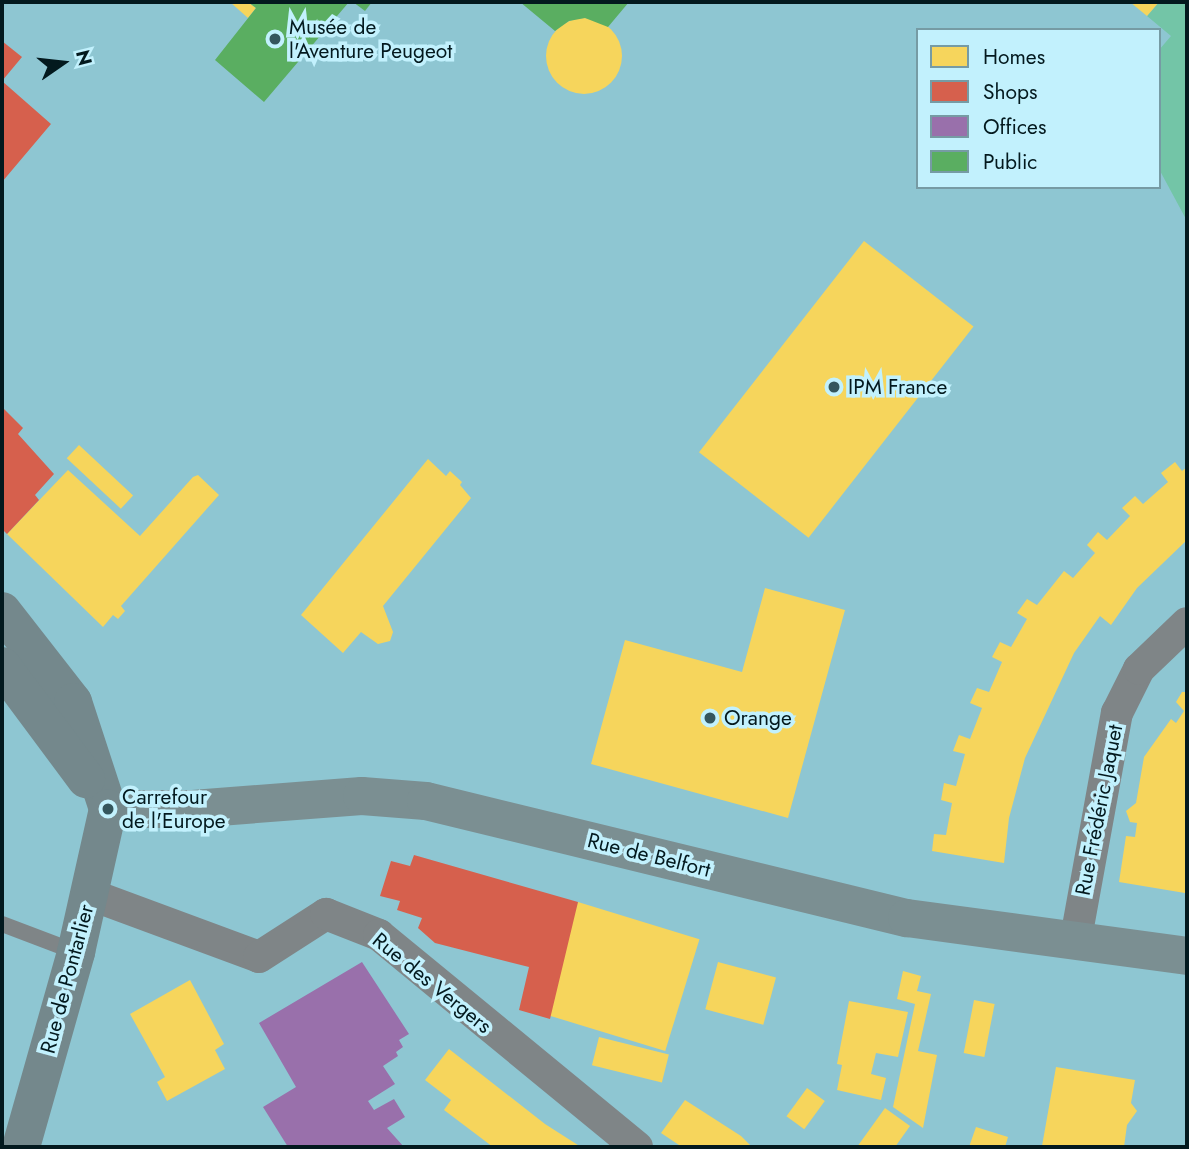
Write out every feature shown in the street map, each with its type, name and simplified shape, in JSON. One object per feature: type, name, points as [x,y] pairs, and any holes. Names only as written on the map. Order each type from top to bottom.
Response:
[{"type":"main road","points":[[2,611],[73,702],[108,809]]},
{"type":"main road","points":[[2,669],[108,809]]},
{"type":"main road","name":"Rue de Belfort","points":[[108,809],[193,809],[362,796],[426,801],[907,918],[1076,938],[1187,956]]},
{"type":"main road","name":"Rue de Pontarlier","points":[[21,1147],[76,951],[108,809]]},
{"type":"street","name":"Rue Frédéric Jaquet","points":[[1076,938],[1117,713],[1139,669],[1187,623]]},
{"type":"street","name":"Rue des Vergers","points":[[89,894],[259,957],[326,914],[379,936],[637,1147]]},
{"type":"lane","points":[[2,924],[76,951]]},
{"type":"green space","points":[[1159,2],[1187,2],[1187,221],[1161,173],[1161,48],[1171,36],[1147,16]]},
{"type":"building: Homes","points":[[230,2],[248,2],[256,8],[248,18]]},
{"type":"building: Homes","points":[[1130,2],[1159,2],[1147,16]]},
{"type":"building: Homes","points":[[584,18],[598,21],[611,29],[619,42],[622,56],[619,70],[611,83],[598,91],[584,94],[570,91],[557,83],[549,70],[546,56],[549,42],[557,29],[570,21]]},
{"type":"building: Homes","name":"IPM France","points":[[864,241],[974,327],[809,538],[699,452]]},
{"type":"building: Homes","points":[[79,445],[133,495],[121,509],[67,458]]},
{"type":"building: Homes","points":[[428,459],[446,476],[450,471],[462,482],[460,485],[471,498],[383,606],[393,632],[390,641],[378,644],[361,632],[343,653],[301,615]]},
{"type":"building: Homes","points":[[1175,462],[1182,471],[1187,467],[1187,540],[1137,588],[1111,625],[1100,616],[1074,653],[1025,758],[1009,818],[1004,863],[932,851],[934,834],[946,835],[952,803],[941,800],[944,783],[956,786],[965,754],[953,751],[959,735],[970,739],[982,708],[970,703],[977,688],[989,692],[1002,662],[992,657],[1000,642],[1011,647],[1027,619],[1017,613],[1027,599],[1037,605],[1064,571],[1073,578],[1095,553],[1087,545],[1098,532],[1107,540],[1130,516],[1122,508],[1135,496],[1143,504],[1168,482],[1161,473]]},
{"type":"building: Homes","points":[[68,470],[140,536],[193,477],[198,475],[219,495],[121,606],[125,611],[118,619],[113,615],[103,627],[7,534]]},
{"type":"building: Homes","name":"Orange","points":[[765,588],[845,610],[788,818],[591,764],[625,640],[742,672]]},
{"type":"building: Homes","points":[[1182,692],[1187,692],[1185,893],[1119,882],[1126,836],[1135,837],[1137,823],[1130,822],[1126,811],[1136,803],[1144,757],[1171,719],[1176,723],[1184,711],[1176,702]]},
{"type":"building: Homes","points":[[578,902],[699,939],[665,1051],[544,1014]]},
{"type":"building: Homes","points":[[718,962],[776,978],[763,1025],[705,1009]]},
{"type":"building: Homes","points":[[903,971],[921,976],[917,991],[931,994],[918,1051],[937,1055],[923,1128],[893,1107],[915,1004],[897,999]]},
{"type":"building: Homes","points":[[190,980],[224,1044],[215,1050],[225,1069],[167,1101],[157,1082],[165,1077],[130,1014]]},
{"type":"building: Homes","points":[[974,1000],[995,1004],[984,1057],[964,1053]]},
{"type":"building: Homes","points":[[849,1001],[908,1012],[898,1057],[876,1053],[871,1074],[886,1078],[881,1100],[837,1090],[842,1065],[837,1064]]},
{"type":"building: Homes","points":[[599,1037],[669,1054],[662,1083],[592,1065]]},
{"type":"building: Homes","points":[[449,1049],[545,1124],[581,1147],[493,1147],[444,1110],[451,1100],[425,1080]]},
{"type":"building: Homes","points":[[1056,1067],[1135,1080],[1131,1103],[1137,1111],[1127,1125],[1124,1147],[1042,1146]]},
{"type":"building: Homes","points":[[807,1088],[825,1101],[804,1129],[786,1116]]},
{"type":"building: Homes","points":[[685,1100],[741,1136],[752,1147],[682,1147],[661,1133]]},
{"type":"building: Homes","points":[[885,1108],[910,1126],[895,1147],[857,1147]]},
{"type":"building: Homes","points":[[976,1127],[1008,1137],[1005,1147],[969,1147]]},
{"type":"building: Shops","points":[[2,41],[22,57],[2,81]]},
{"type":"building: Shops","points":[[2,81],[51,124],[2,182]]},
{"type":"building: Shops","points":[[2,407],[23,428],[18,434],[54,474],[35,495],[39,500],[7,534],[2,529]]},
{"type":"building: Shops","points":[[414,855],[578,902],[550,1019],[519,1010],[529,967],[435,943],[418,928],[422,918],[397,910],[400,901],[380,896],[391,861],[410,866]]},
{"type":"building: Offices","points":[[362,962],[409,1034],[399,1040],[403,1047],[396,1052],[398,1056],[383,1066],[395,1084],[368,1101],[374,1110],[394,1099],[405,1117],[387,1128],[404,1147],[288,1147],[263,1107],[296,1087],[259,1023]]},
{"type":"building: Public","name":"Musée de l'Aventure Peugeot","points":[[248,2],[349,2],[264,102],[215,60],[256,8]]},
{"type":"building: Public","name":"Musée de l'Aventure Peugeot","points":[[353,2],[372,2],[365,11]]},
{"type":"building: Public","points":[[520,2],[629,2],[608,27],[585,18],[569,21],[555,31]]},
{"type":"place","name":"Musée de l'Aventure Peugeot","points":[[275,39]]},
{"type":"place","name":"IPM France","points":[[834,387]]},
{"type":"place","name":"Orange","points":[[710,718]]},
{"type":"place","name":"Carrefour de l'Europe","points":[[108,809]]}]
